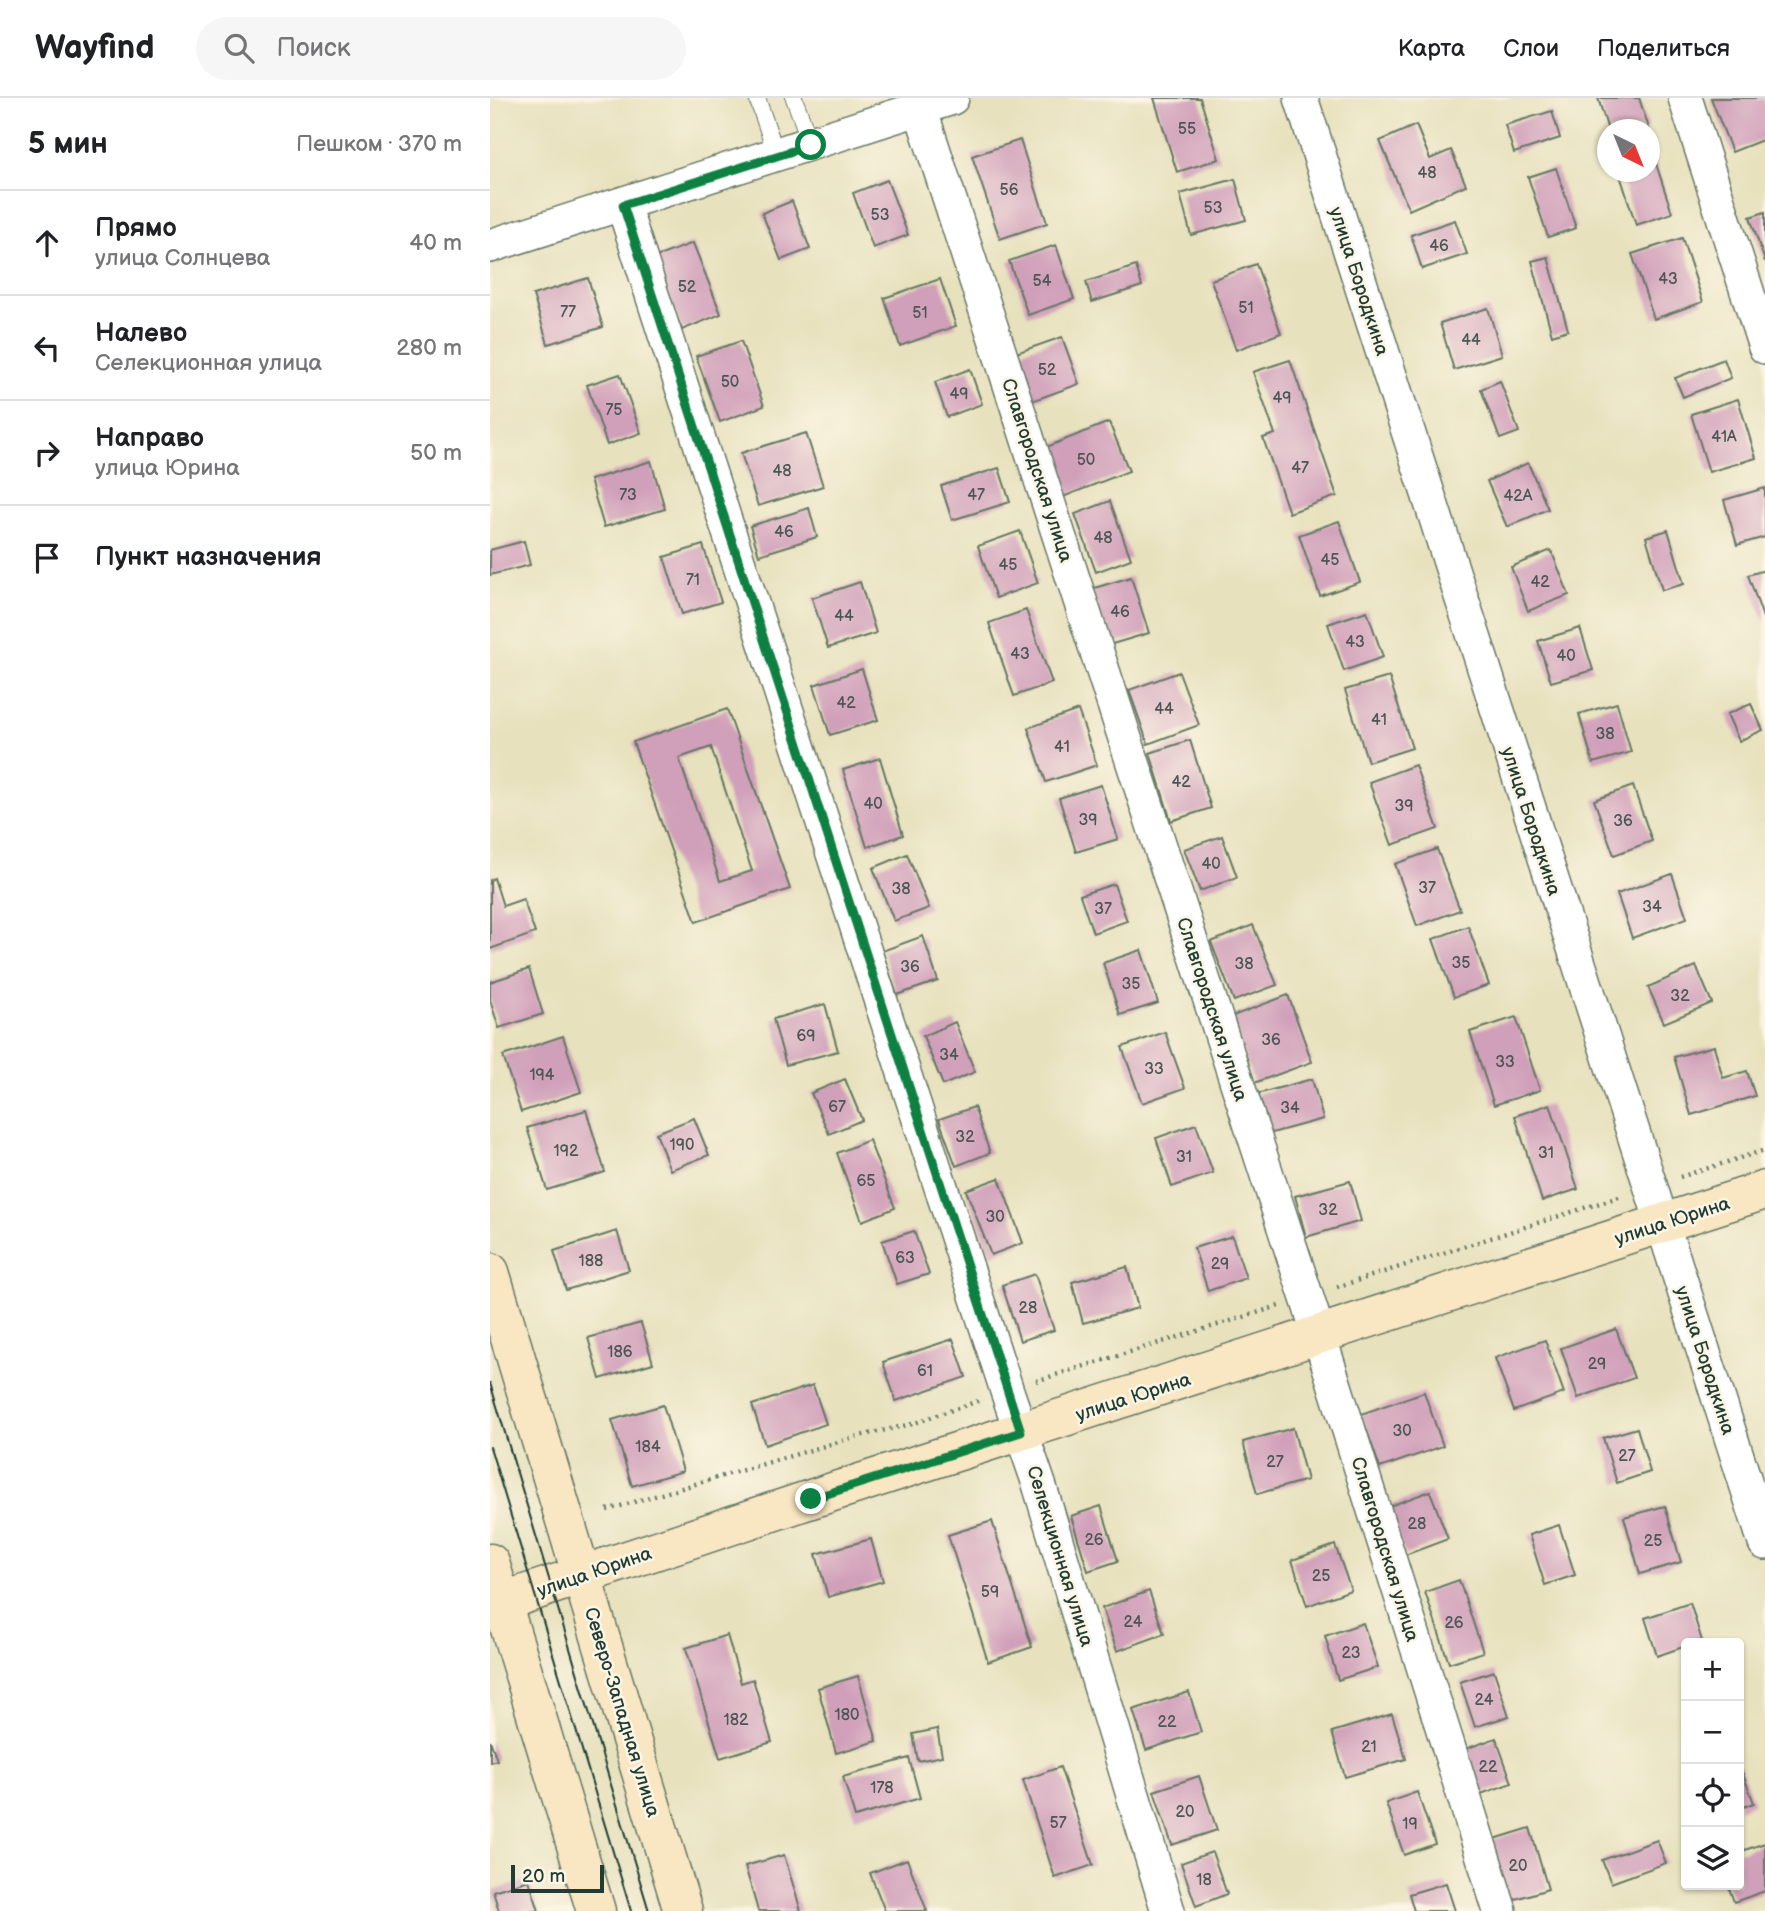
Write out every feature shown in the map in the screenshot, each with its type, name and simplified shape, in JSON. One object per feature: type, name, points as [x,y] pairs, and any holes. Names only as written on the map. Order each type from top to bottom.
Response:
[{"type":"main road","name":"улица Юрина","points":[[502,1602],[1765,1190]]},
{"type":"main road","name":"Северо-Западная улица","points":[[490,1272],[683,1911]]},
{"type":"main road","points":[[490,1563],[596,1911]]},
{"type":"street","points":[[490,246],[953,98]]},
{"type":"street","name":"улица Бородкина","points":[[1301,98],[1765,1543]]},
{"type":"street","points":[[1685,98],[1765,347]]},
{"type":"street","name":"Славгородская улица","points":[[920,108],[1320,1335],[1500,1911]]},
{"type":"street","name":"Селекционная улица","points":[[623,205],[1039,1484],[1168,1911]]},
{"type":"lane","points":[[757,98],[777,156]]},
{"type":"lane","points":[[794,98],[811,145]]},
{"type":"path","points":[[607,1510],[855,1437],[912,1424],[1007,1391],[1765,1150]]},
{"type":"building","points":[[1154,98],[1200,98],[1219,159],[1177,172]]},
{"type":"building","points":[[1598,98],[1639,98],[1646,119],[1605,119]]},
{"type":"building","points":[[1711,98],[1765,98],[1765,139],[1732,152]]},
{"type":"building","points":[[1552,111],[1560,138],[1514,153],[1505,125]]},
{"type":"building","points":[[1416,125],[1430,159],[1451,150],[1466,185],[1409,210],[1380,141]]},
{"type":"building","points":[[1020,140],[1047,223],[1000,239],[972,156]]},
{"type":"building","points":[[1556,168],[1576,228],[1548,237],[1528,177]]},
{"type":"building","points":[[1660,176],[1672,213],[1636,225],[1622,182],[1660,182]]},
{"type":"building","points":[[1235,179],[1246,220],[1191,235],[1180,194]]},
{"type":"building","points":[[887,180],[908,235],[873,248],[853,193]]},
{"type":"building","points":[[792,201],[810,249],[781,260],[762,213]]},
{"type":"building","points":[[1765,212],[1765,262],[1750,217]]},
{"type":"building","points":[[1455,220],[1467,254],[1422,269],[1411,235]]},
{"type":"building","points":[[1682,238],[1703,302],[1654,319],[1632,254]]},
{"type":"building","points":[[693,243],[721,314],[682,330],[653,258]]},
{"type":"building","points":[[1056,245],[1074,299],[1028,315],[1009,261]]},
{"type":"building","points":[[1548,257],[1568,330],[1552,335],[1532,261]]},
{"type":"building","points":[[1256,264],[1281,333],[1236,350],[1211,280]]},
{"type":"building","points":[[1136,266],[1142,286],[1092,302],[1086,282]]},
{"type":"building","points":[[588,278],[603,327],[548,344],[533,295]]},
{"type":"building","points":[[940,279],[956,326],[900,346],[884,298]]},
{"type":"building","points":[[1488,308],[1502,355],[1454,370],[1440,323]]},
{"type":"building","points":[[1062,337],[1079,384],[1032,401],[1016,353]]},
{"type":"building","points":[[741,341],[764,406],[720,422],[696,356]]},
{"type":"building","points":[[1724,359],[1731,378],[1683,397],[1675,378]]},
{"type":"building","points":[[1290,360],[1337,496],[1289,513],[1263,438],[1275,434],[1253,372]]},
{"type":"building","points":[[970,369],[982,404],[947,417],[935,382]]},
{"type":"building","points":[[620,374],[641,433],[607,445],[587,385]]},
{"type":"building","points":[[1500,381],[1519,432],[1500,439],[1481,389]]},
{"type":"building","points":[[1738,399],[1756,458],[1709,472],[1691,414]]},
{"type":"building","points":[[1109,422],[1129,471],[1063,497],[1044,448]]},
{"type":"building","points":[[806,433],[823,486],[758,506],[741,453]]},
{"type":"building","points":[[651,461],[665,509],[604,527],[590,480]]},
{"type":"building","points":[[1528,463],[1548,509],[1507,527],[1487,481]]},
{"type":"building","points":[[999,468],[1010,502],[952,520],[941,486]]},
{"type":"building","points":[[1765,488],[1765,537],[1737,545],[1724,500]]},
{"type":"building","points":[[1110,501],[1131,559],[1096,572],[1075,514]]},
{"type":"building","points":[[809,508],[817,537],[759,555],[750,526]]},
{"type":"building","points":[[1339,521],[1360,582],[1320,596],[1299,535]]},
{"type":"building","points":[[1668,530],[1684,584],[1662,590],[1646,537]]},
{"type":"building","points":[[1020,531],[1038,583],[996,598],[978,546]]},
{"type":"building","points":[[524,541],[530,565],[490,575],[490,550]]},
{"type":"building","points":[[703,545],[721,602],[682,614],[664,557]]},
{"type":"building","points":[[1551,550],[1569,595],[1528,611],[1511,567]]},
{"type":"building","points":[[1765,570],[1765,623],[1748,575]]},
{"type":"building","points":[[1131,577],[1149,633],[1109,645],[1091,589]]},
{"type":"building","points":[[860,582],[876,633],[828,648],[812,598]]},
{"type":"building","points":[[1026,610],[1052,683],[1014,696],[989,623]]},
{"type":"building","points":[[1367,611],[1383,657],[1344,671],[1328,624]]},
{"type":"building","points":[[1580,628],[1593,670],[1551,682],[1538,641]]},
{"type":"building","points":[[862,669],[878,720],[830,735],[814,685]]},
{"type":"building","points":[[1179,672],[1199,725],[1148,744],[1129,690]]},
{"type":"building","points":[[1389,677],[1412,748],[1368,762],[1345,690]]},
{"type":"building","points":[[1617,703],[1631,752],[1593,763],[1579,714]]},
{"type":"building","points":[[1751,704],[1763,730],[1739,741],[1727,714]]},
{"type":"building","points":[[727,709],[790,889],[696,922],[633,742]],"holes":[[[711,747],[752,871],[720,881],[679,758]]]},
{"type":"building","points":[[1078,710],[1097,765],[1046,782],[1028,728]]},
{"type":"building","points":[[1190,740],[1211,808],[1171,821],[1150,753]]},
{"type":"building","points":[[880,758],[903,835],[867,847],[843,770]]},
{"type":"building","points":[[1415,765],[1438,829],[1392,845],[1369,782]]},
{"type":"building","points":[[1101,785],[1118,839],[1076,852],[1059,798]]},
{"type":"building","points":[[1633,786],[1652,841],[1614,855],[1594,800]]},
{"type":"building","points":[[1222,836],[1237,877],[1200,891],[1184,849]]},
{"type":"building","points":[[1437,849],[1460,910],[1417,926],[1395,864]]},
{"type":"building","points":[[907,854],[929,908],[894,921],[873,868]]},
{"type":"building","points":[[1672,874],[1687,918],[1632,938],[1617,894]]},
{"type":"building","points":[[494,878],[503,906],[523,899],[535,933],[490,949],[490,880]]},
{"type":"building","points":[[1114,884],[1127,921],[1093,933],[1080,895]]},
{"type":"building","points":[[1253,925],[1277,985],[1234,1001],[1211,942]]},
{"type":"building","points":[[1468,926],[1489,985],[1454,997],[1433,939]]},
{"type":"building","points":[[923,936],[938,981],[897,995],[882,951]]},
{"type":"building","points":[[1141,950],[1158,1003],[1120,1015],[1103,963]]},
{"type":"building","points":[[1696,966],[1712,1003],[1664,1023],[1648,987]]},
{"type":"building","points":[[529,969],[543,1014],[499,1028],[490,1000],[490,982]]},
{"type":"building","points":[[1288,995],[1312,1062],[1254,1083],[1230,1017]]},
{"type":"building","points":[[825,1004],[838,1051],[786,1065],[773,1019]]},
{"type":"building","points":[[1516,1017],[1540,1090],[1494,1105],[1470,1032]]},
{"type":"building","points":[[955,1022],[975,1072],[943,1085],[923,1036]]},
{"type":"building","points":[[1165,1032],[1185,1088],[1142,1103],[1122,1047]]},
{"type":"building","points":[[563,1036],[581,1092],[521,1112],[503,1056]]},
{"type":"building","points":[[1714,1046],[1723,1078],[1747,1071],[1755,1096],[1691,1115],[1674,1057]]},
{"type":"building","points":[[845,1079],[862,1120],[829,1134],[811,1093]]},
{"type":"building","points":[[1312,1079],[1323,1119],[1268,1134],[1257,1094]]},
{"type":"building","points":[[1550,1104],[1578,1189],[1542,1201],[1515,1116]]},
{"type":"building","points":[[974,1107],[990,1153],[956,1166],[939,1119]]},
{"type":"building","points":[[586,1110],[605,1172],[547,1190],[527,1128]]},
{"type":"building","points":[[694,1118],[709,1155],[670,1170],[656,1133]]},
{"type":"building","points":[[1196,1124],[1213,1173],[1172,1187],[1156,1138]]},
{"type":"building","points":[[869,1140],[895,1208],[862,1221],[837,1153]]},
{"type":"building","points":[[999,1178],[1023,1243],[991,1255],[966,1190]]},
{"type":"building","points":[[1350,1181],[1361,1221],[1306,1237],[1295,1196]]},
{"type":"building","points":[[617,1231],[629,1270],[566,1290],[554,1251]]},
{"type":"building","points":[[914,1231],[929,1274],[897,1284],[882,1241]]},
{"type":"building","points":[[1232,1236],[1246,1278],[1208,1291],[1194,1248]]},
{"type":"building","points":[[1127,1267],[1138,1308],[1083,1323],[1072,1282]]},
{"type":"building","points":[[1035,1274],[1054,1330],[1020,1341],[1002,1285]]},
{"type":"building","points":[[641,1323],[653,1363],[600,1379],[588,1338]]},
{"type":"building","points":[[1616,1329],[1634,1378],[1578,1398],[1561,1348]]},
{"type":"building","points":[[953,1339],[966,1377],[896,1401],[883,1362]]},
{"type":"building","points":[[1545,1340],[1564,1393],[1514,1411],[1495,1358]]},
{"type":"building","points":[[813,1385],[826,1424],[765,1445],[752,1405]]},
{"type":"building","points":[[1424,1392],[1443,1446],[1380,1468],[1361,1414]]},
{"type":"building","points":[[663,1405],[683,1471],[632,1486],[612,1420]]},
{"type":"building","points":[[1293,1428],[1307,1480],[1257,1494],[1243,1442]]},
{"type":"building","points":[[1637,1428],[1650,1472],[1617,1483],[1603,1438]]},
{"type":"building","points":[[1430,1491],[1448,1539],[1405,1555],[1387,1507]]},
{"type":"building","points":[[1101,1506],[1118,1561],[1088,1571],[1071,1516]]},
{"type":"building","points":[[1665,1506],[1681,1562],[1640,1574],[1624,1517]]},
{"type":"building","points":[[992,1521],[1032,1647],[988,1662],[948,1535]]},
{"type":"building","points":[[1559,1525],[1575,1575],[1545,1585],[1529,1535]]},
{"type":"building","points":[[871,1539],[883,1581],[828,1597],[816,1554]]},
{"type":"building","points":[[1335,1545],[1351,1590],[1307,1606],[1292,1560]]},
{"type":"building","points":[[1459,1580],[1483,1652],[1449,1663],[1425,1592]]},
{"type":"building","points":[[1149,1591],[1164,1634],[1117,1651],[1102,1608]]},
{"type":"building","points":[[1690,1603],[1701,1638],[1681,1638],[1681,1648],[1657,1656],[1645,1618]]},
{"type":"building","points":[[1363,1623],[1378,1667],[1338,1680],[1325,1636]]},
{"type":"building","points":[[727,1635],[741,1683],[753,1679],[772,1742],[720,1758],[686,1648]]},
{"type":"building","points":[[1494,1671],[1509,1716],[1475,1727],[1460,1682]]},
{"type":"building","points":[[858,1676],[877,1741],[836,1753],[818,1688]]},
{"type":"building","points":[[1189,1692],[1201,1732],[1146,1750],[1133,1710]]},
{"type":"building","points":[[1392,1714],[1406,1759],[1345,1777],[1332,1732]]},
{"type":"building","points":[[937,1729],[942,1756],[918,1761],[913,1734]]},
{"type":"building","points":[[1496,1738],[1512,1783],[1481,1794],[1465,1749]]},
{"type":"building","points":[[490,1740],[497,1760],[490,1762]]},
{"type":"building","points":[[909,1758],[920,1798],[855,1817],[843,1777]]},
{"type":"building","points":[[1060,1767],[1093,1865],[1055,1878],[1023,1780]]},
{"type":"building","points":[[1199,1776],[1217,1830],[1172,1845],[1154,1791]]},
{"type":"building","points":[[1744,1777],[1754,1803],[1744,1807]]},
{"type":"building","points":[[1417,1792],[1435,1844],[1404,1855],[1386,1803]]},
{"type":"building","points":[[1530,1828],[1548,1889],[1506,1902],[1488,1841]]},
{"type":"building","points":[[1657,1840],[1666,1863],[1611,1883],[1602,1860]]},
{"type":"building","points":[[1765,1843],[1765,1891],[1734,1902],[1730,1890],[1744,1890],[1744,1850]]},
{"type":"building","points":[[1212,1852],[1227,1894],[1196,1906],[1181,1863]]},
{"type":"building","points":[[784,1855],[801,1911],[758,1911],[745,1866]]},
{"type":"building","points":[[907,1859],[927,1911],[885,1911],[870,1873]]},
{"type":"building","points":[[529,1880],[539,1911],[499,1911],[493,1891]]},
{"type":"building","points":[[1446,1883],[1455,1911],[1414,1911],[1409,1894]]},
{"type":"tram line","points":[[490,1383],[649,1911]]},
{"type":"tram line","points":[[490,1447],[631,1911]]},
{"type":"route","points":[[811,145],[623,205],[1021,1432],[811,1499]]}]
